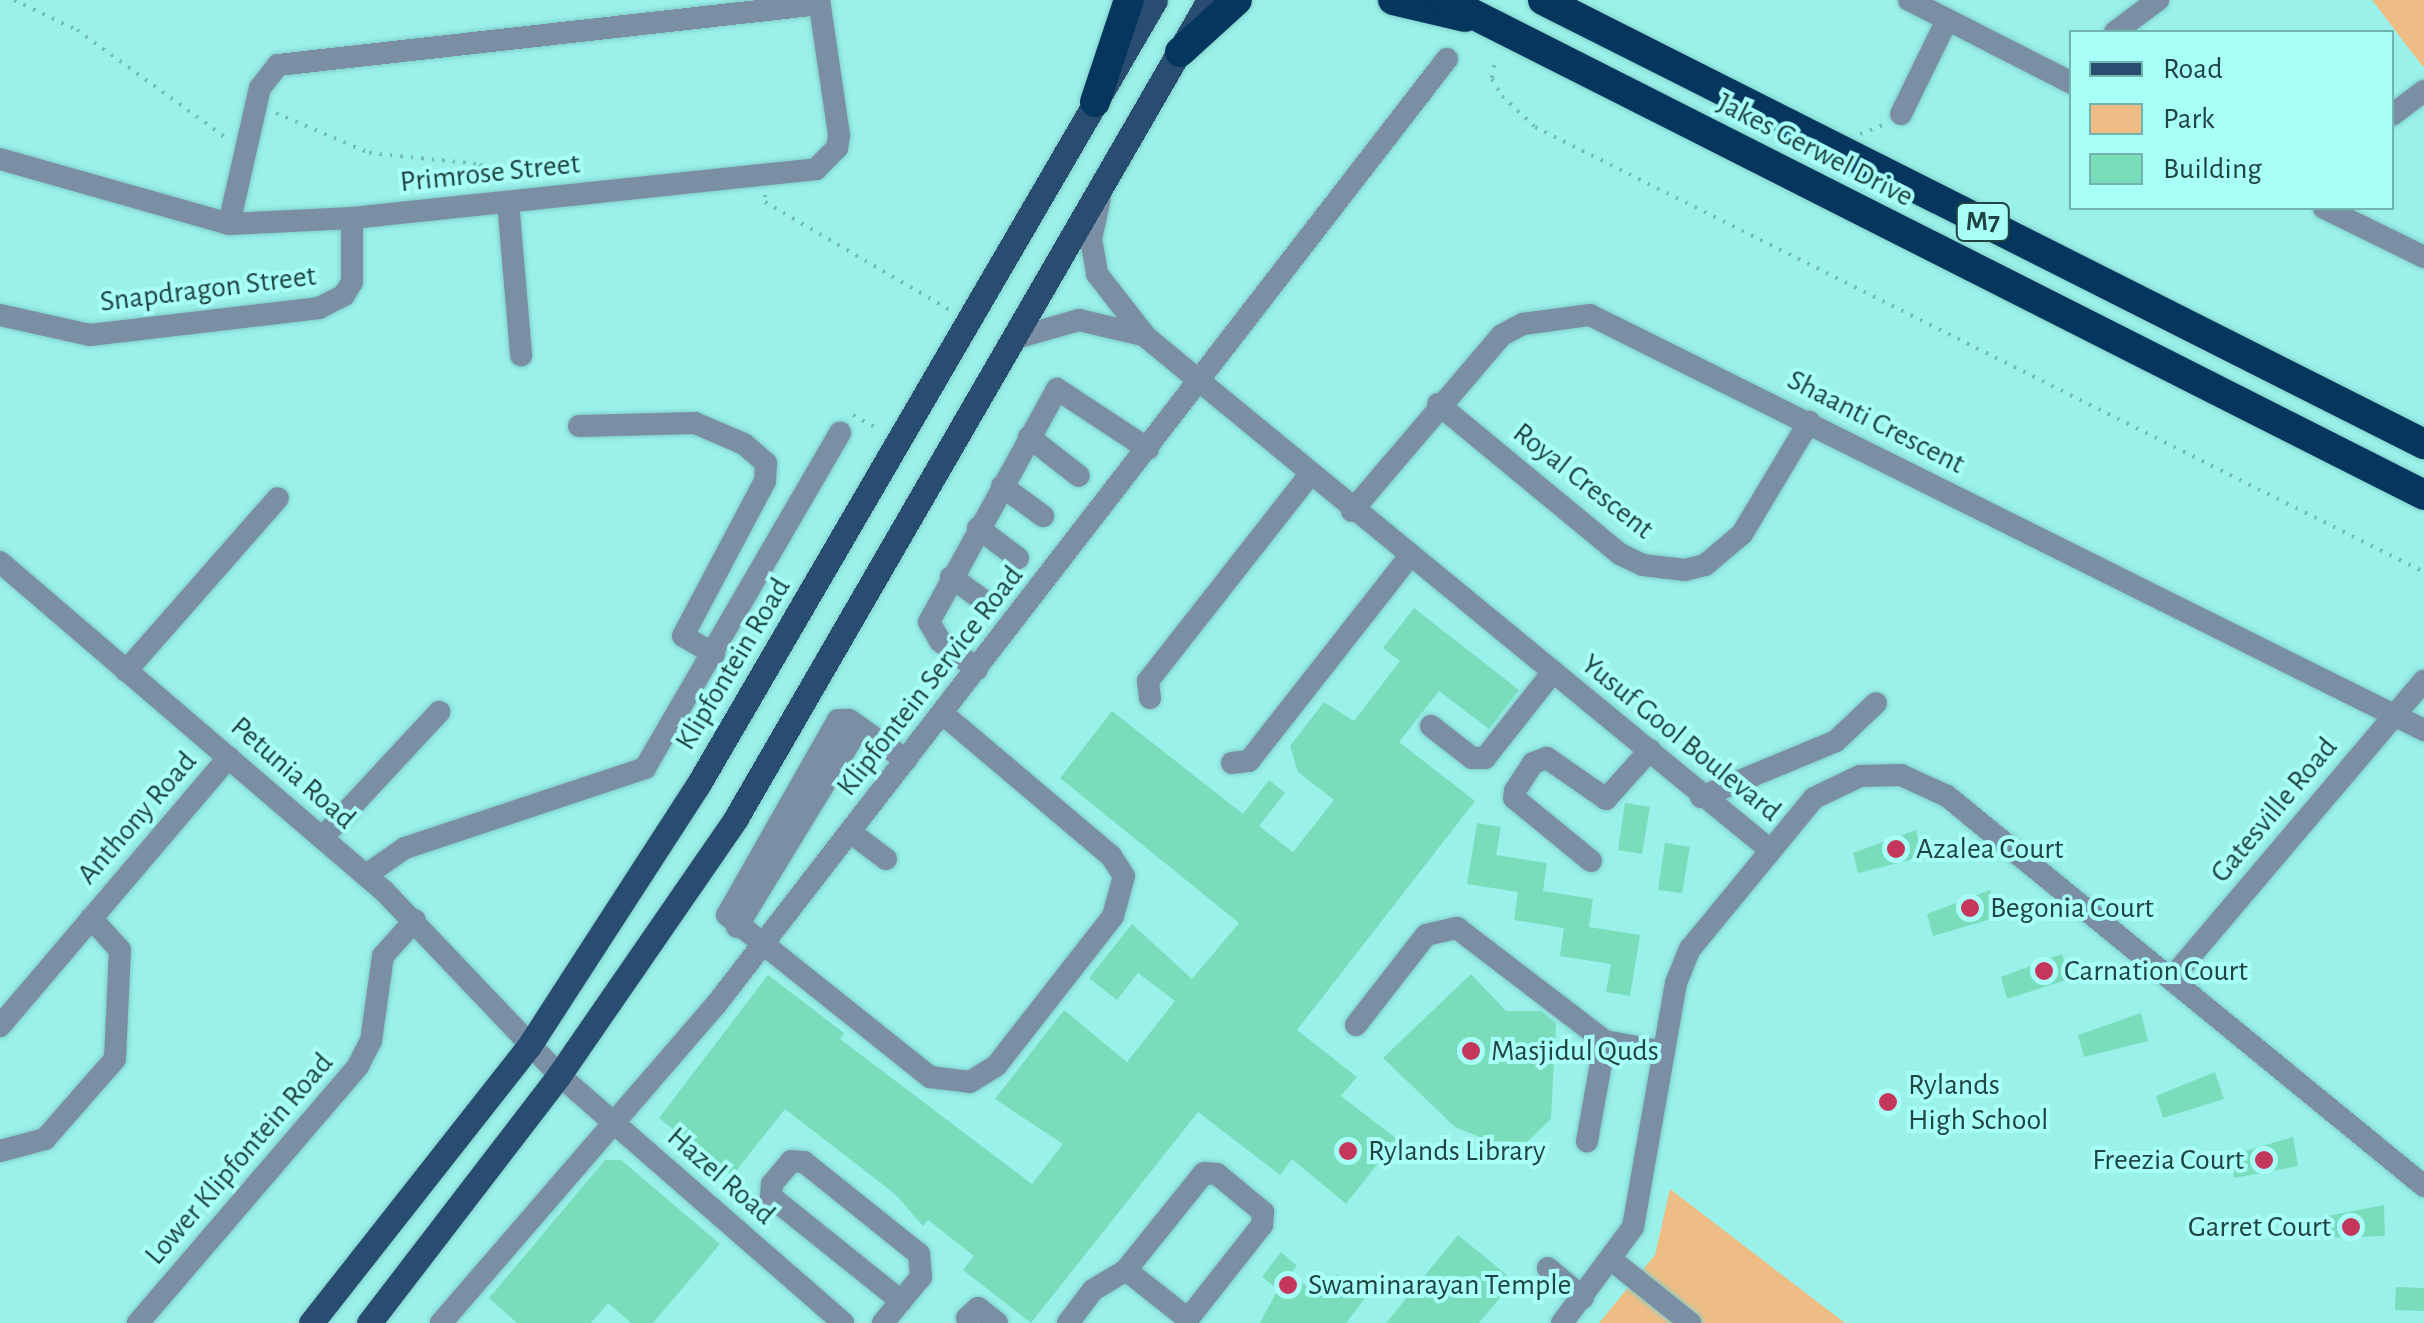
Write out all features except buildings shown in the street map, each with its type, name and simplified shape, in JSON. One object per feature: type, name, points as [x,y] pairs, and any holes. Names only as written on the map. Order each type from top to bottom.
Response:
[{"type":"highway","points":[[1095,102],[1129,0]]},
{"type":"highway","points":[[1180,52],[1237,0]]},
{"type":"highway","points":[[1393,0],[1483,20]]},
{"type":"highway","name":"Jakes Gerwel Drive","points":[[1444,0],[2424,495]]},
{"type":"highway","name":"Jakes Gerwel Drive","points":[[1543,0],[2424,444]]},
{"type":"main road","name":"Klipfontein Road","points":[[311,1323],[529,1046],[804,609],[1155,0]]},
{"type":"main road","points":[[370,1323],[559,1075],[736,818],[1209,0]]},
{"type":"street","points":[[1909,0],[2069,81]]},
{"type":"street","points":[[2118,30],[2158,0]]},
{"type":"street","points":[[228,224],[256,105],[278,65],[313,57],[820,2]]},
{"type":"street","name":"Primrose Street","points":[[0,159],[228,224],[352,218],[816,169],[837,148],[840,121],[820,2]]},
{"type":"street","points":[[1897,118],[1947,20]]},
{"type":"street","name":"Klipfontein Service Road","points":[[441,1323],[616,1123],[762,946],[1447,60]]},
{"type":"street","points":[[2394,114],[2424,91]]},
{"type":"street","name":"Yusuf Gool Boulevard","points":[[1104,182],[1090,239],[1097,274],[1146,338],[1309,476],[1770,850],[1828,788],[1860,776],[1912,778],[1947,796],[2424,1186]]},
{"type":"street","points":[[508,202],[521,354]]},
{"type":"street","points":[[2328,210],[2424,257]]},
{"type":"street","name":"Snapdragon Street","points":[[0,315],[90,334],[318,308],[344,295],[352,282],[352,218]]},
{"type":"street","name":"Shaanti Crescent","points":[[1352,511],[1438,404],[1502,335],[1576,314],[1605,321],[2424,730]]},
{"type":"street","name":"Yusuf Gool Boulevard","points":[[1016,338],[1094,320],[1146,338]]},
{"type":"street","points":[[976,669],[940,640],[929,622],[1056,389],[1148,449]]},
{"type":"street","name":"Royal Crescent","points":[[1438,404],[1620,554],[1644,565],[1685,570],[1705,565],[1742,534],[1809,422]]},
{"type":"street","points":[[579,426],[695,424],[744,444],[766,463],[766,481],[683,636],[714,654]]},
{"type":"street","points":[[366,876],[406,848],[634,776],[655,756],[840,433]]},
{"type":"street","points":[[1029,437],[1079,476]]},
{"type":"street","points":[[1150,698],[1148,682],[1309,476]]},
{"type":"street","points":[[1002,486],[1043,516]]},
{"type":"street","points":[[126,670],[278,498]]},
{"type":"street","points":[[978,528],[1018,558]]},
{"type":"street","points":[[1232,763],[1249,761],[1410,557]]},
{"type":"street","name":"Petunia Road","points":[[0,562],[415,920],[559,1075]]},
{"type":"street","points":[[951,577],[988,603]]},
{"type":"street","points":[[1432,726],[1472,758],[1485,758],[1553,672]]},
{"type":"street","name":"Gatesville Road","points":[[2170,979],[2424,681]]},
{"type":"street","points":[[1701,797],[1836,742],[1876,702]]},
{"type":"street","points":[[323,838],[439,712]]},
{"type":"street","points":[[906,760],[860,727],[737,927],[921,1071],[949,1084],[979,1079],[996,1066],[1046,983],[1113,916],[1124,876],[1111,856],[943,714]]},
{"type":"street","points":[[1591,861],[1514,798],[1515,791],[1534,764],[1547,758],[1606,799],[1650,750]]},
{"type":"street","name":"Anthony Road","points":[[0,1026],[230,757]]},
{"type":"street","points":[[850,832],[886,859]]},
{"type":"street","points":[[1562,1323],[1613,1261],[1639,1207],[1682,965],[1770,850]]},
{"type":"street","name":"Anthony Road","points":[[0,1151],[45,1140],[115,1059],[120,950],[91,918]]},
{"type":"street","name":"Lower Klipfontein Road","points":[[138,1323],[358,1066],[371,1042],[383,956],[415,920]]},
{"type":"street","points":[[1356,1025],[1426,935],[1449,926],[1605,1042],[1664,1052]]},
{"type":"street","points":[[1586,1141],[1605,1042]]},
{"type":"street","name":"Hazel Road","points":[[559,1075],[843,1323]]},
{"type":"street","points":[[883,1323],[902,1302],[923,1272],[920,1254],[804,1162],[790,1161],[770,1188],[770,1197],[902,1302]]},
{"type":"street","points":[[1068,1323],[1093,1290],[1126,1270],[1200,1176],[1217,1174],[1260,1208],[1264,1221],[1187,1321],[1126,1270]]},
{"type":"street","points":[[1613,1261],[1690,1323]]},
{"type":"street","points":[[1548,1268],[1583,1298]]},
{"type":"street","points":[[967,1318],[978,1308],[997,1323]]},
{"type":"path","points":[[14,0],[78,30],[245,151]]},
{"type":"path","points":[[1494,64],[1492,79],[1502,96],[1535,127],[2424,572]]},
{"type":"path","points":[[256,105],[368,153],[480,164],[508,202]]},
{"type":"path","points":[[1856,135],[1897,118]]},
{"type":"path","points":[[765,174],[765,202],[954,312]]},
{"type":"green space","points":[[2372,0],[2424,0],[2423,67]]},
{"type":"green space","points":[[1670,1189],[1845,1323],[1599,1323],[1655,1255]]},
{"type":"place","name":"Azalea Court","points":[[1896,849]]},
{"type":"place","name":"Begonia Court","points":[[1970,908]]},
{"type":"place","name":"Carnation Court","points":[[2044,971]]},
{"type":"place","name":"Masjidul Quds","points":[[1471,1051]]},
{"type":"place","name":"Rylands High School","points":[[1888,1102]]},
{"type":"place","name":"Rylands Library","points":[[1348,1151]]},
{"type":"place","name":"Freezia Court","points":[[2264,1160]]},
{"type":"place","name":"Garret Court","points":[[2351,1227]]},
{"type":"place","name":"Swaminarayan Temple","points":[[1288,1285]]}]
